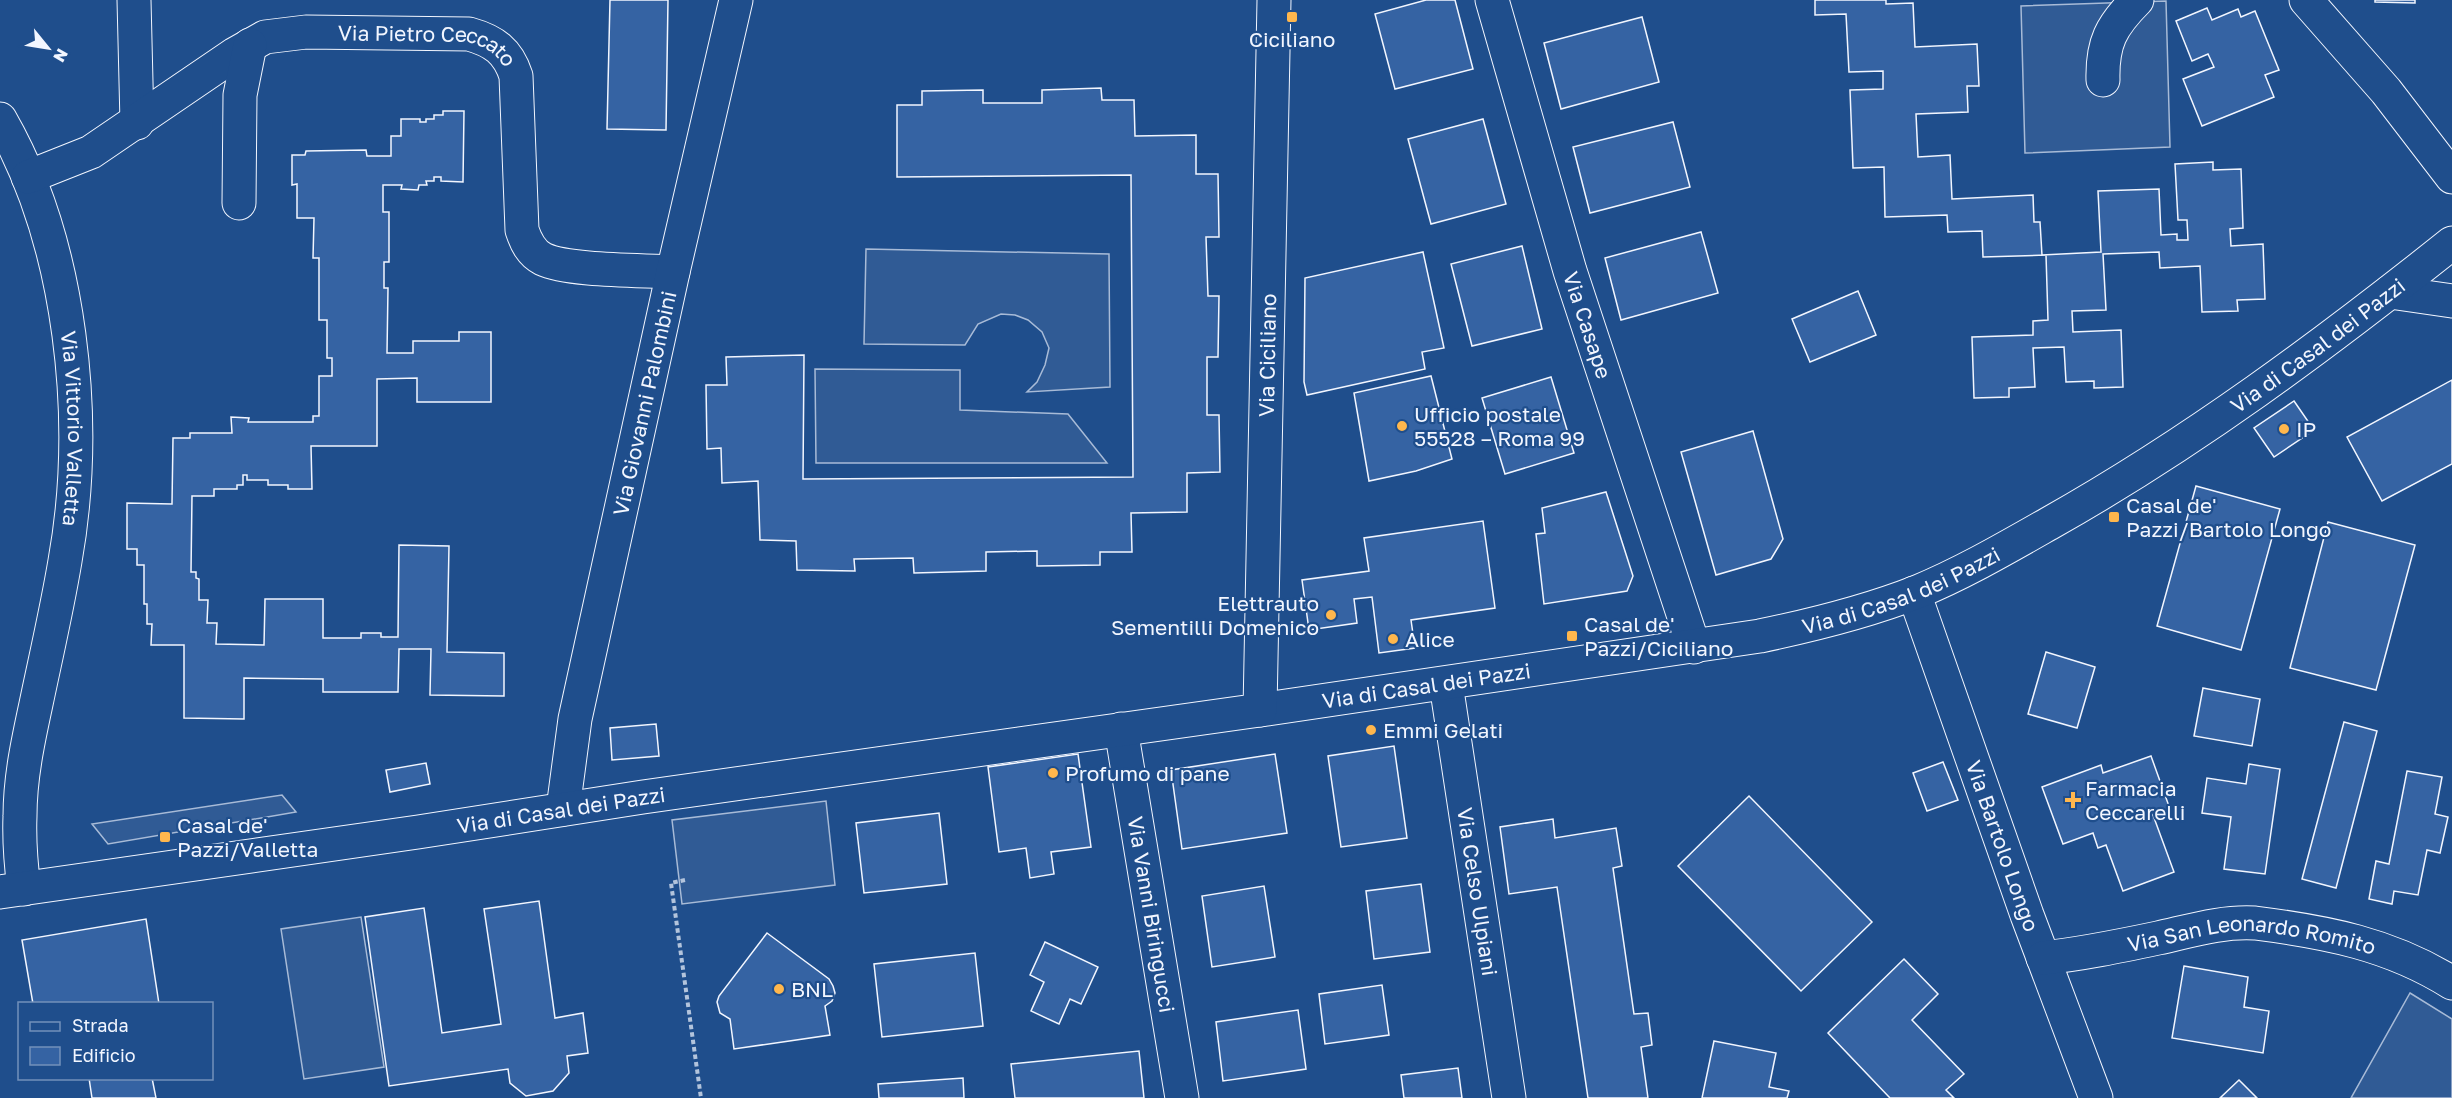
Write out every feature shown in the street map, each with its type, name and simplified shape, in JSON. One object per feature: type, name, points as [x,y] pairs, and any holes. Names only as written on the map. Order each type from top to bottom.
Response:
[{"type":"street","points":[[134,0],[137,123]]},
{"type":"street","name":"Via Giovanni Palombini","points":[[563,809],[575,719],[673,272],[736,0]]},
{"type":"street","name":"Via Ciciliano","points":[[1260,710],[1274,0]]},
{"type":"street","name":"Via Casape","points":[[1492,0],[1570,272],[1694,647]]},
{"type":"street","points":[[2103,80],[2103,57],[2108,36],[2137,0]]},
{"type":"street","points":[[2306,0],[2375,78],[2452,177]]},
{"type":"street","name":"Via Pietro Ceccato","points":[[28,177],[91,152],[265,37],[306,32],[458,33],[481,37],[493,42],[508,57],[516,76],[522,230],[526,242],[533,251],[542,258],[564,265],[673,272]]},
{"type":"street","points":[[239,203],[240,95],[250,45]]},
{"type":"street","name":"Via Vittorio Valletta","points":[[0,119],[28,177],[54,257],[67,326],[74,391],[76,442],[75,487],[66,559],[14,746],[20,816],[12,890]]},
{"type":"street","name":"Via di Casal dei Pazzi","points":[[12,890],[563,809],[1446,684],[1694,647],[1803,627],[1866,610],[1914,593],[1995,554],[2080,506],[2155,460],[2305,355],[2452,243]]},
{"type":"street","points":[[2390,292],[2452,301]]},
{"type":"street","name":"Via Bartolo Longo","points":[[1914,593],[2043,958],[2096,1098]]},
{"type":"street","name":"Via Celso Ulpiani","points":[[1446,684],[1509,1098]]},
{"type":"street","name":"Via Vanni Biringucci","points":[[1121,729],[1182,1098]]},
{"type":"street","name":"Via San Leonardo Romito","points":[[2043,958],[2094,952],[2199,928],[2242,922],[2382,947],[2430,969],[2452,983]]},
{"type":"path","points":[[685,880],[671,883],[701,1098]]},
{"type":"shaded area","points":[[2166,1],[2170,147],[2025,153],[2021,6]]},
{"type":"shaded area","points":[[866,249],[1109,254],[1110,387],[1027,392],[1037,382],[1045,365],[1049,348],[1042,332],[1028,320],[1015,315],[1001,314],[978,324],[965,345],[864,344]]},
{"type":"shaded area","points":[[815,369],[960,370],[960,410],[1068,414],[1107,463],[816,463]]},
{"type":"shaded area","points":[[282,795],[296,812],[108,844],[92,824]]},
{"type":"shaded area","points":[[826,801],[835,885],[682,904],[672,820]]},
{"type":"shaded area","points":[[361,917],[384,1067],[304,1079],[281,929]]},
{"type":"shaded area","points":[[2410,993],[2452,1019],[2452,1098],[2351,1098]]},
{"type":"building","points":[[610,0],[668,0],[666,130],[607,129]]},
{"type":"building","points":[[1426,0],[1455,0],[1473,69],[1395,89],[1375,14]]},
{"type":"building","points":[[1815,0],[1886,0],[1886,4],[1913,3],[1915,47],[1977,44],[1979,86],[1967,86],[1968,112],[1916,114],[1918,157],[1950,155],[1952,199],[2033,195],[2034,222],[2040,222],[2042,255],[2101,252],[2098,191],[2159,189],[2161,235],[2177,234],[2177,240],[2188,240],[2187,220],[2178,220],[2175,164],[2213,162],[2213,170],[2241,169],[2243,228],[2230,229],[2231,246],[2263,244],[2265,299],[2237,300],[2238,311],[2202,312],[2200,266],[2160,268],[2159,252],[2103,254],[2106,310],[2072,311],[2073,332],[2121,330],[2123,387],[2094,388],[2094,381],[2066,382],[2064,347],[2033,348],[2035,387],[2009,388],[2009,397],[1974,398],[1972,337],[2033,335],[2033,321],[2048,320],[2046,255],[1983,257],[1982,231],[1948,232],[1947,215],[1885,217],[1884,167],[1853,168],[1850,90],[1883,89],[1883,71],[1849,72],[1846,14],[1815,15]]},
{"type":"building","points":[[2375,0],[2415,0],[2415,3],[2375,2]]},
{"type":"building","points":[[2207,8],[2212,20],[2238,9],[2241,17],[2255,11],[2279,70],[2265,75],[2274,97],[2202,126],[2183,79],[2214,67],[2208,54],[2192,61],[2176,21]]},
{"type":"building","points":[[1642,17],[1659,82],[1561,109],[1544,43]]},
{"type":"building","points":[[1101,88],[1102,100],[1134,100],[1135,136],[1196,135],[1196,174],[1218,174],[1219,237],[1206,237],[1208,296],[1219,296],[1218,357],[1207,357],[1207,415],[1219,415],[1220,472],[1187,473],[1187,512],[1131,513],[1132,552],[1100,552],[1100,565],[1037,566],[1037,551],[986,552],[986,571],[914,573],[913,558],[854,559],[855,571],[797,570],[796,541],[760,540],[758,481],[722,483],[721,448],[707,449],[706,385],[727,385],[726,357],[804,355],[803,479],[1133,477],[1131,175],[897,177],[897,105],[922,105],[922,91],[983,90],[983,103],[1042,103],[1042,90]]},
{"type":"building","points":[[443,111],[464,111],[463,182],[441,181],[441,177],[434,177],[434,181],[426,181],[427,185],[419,185],[418,190],[401,189],[402,185],[383,185],[383,212],[389,212],[389,262],[384,262],[384,288],[388,288],[387,353],[413,353],[413,341],[459,341],[459,332],[491,332],[491,402],[417,402],[417,378],[377,379],[377,446],[311,446],[312,489],[288,489],[288,485],[268,485],[268,480],[247,480],[247,475],[243,475],[243,485],[237,485],[237,489],[214,489],[214,496],[192,496],[191,572],[196,572],[196,578],[199,579],[199,600],[208,600],[207,623],[217,623],[216,644],[264,645],[265,599],[323,599],[323,638],[361,638],[361,633],[381,633],[381,637],[398,637],[399,545],[449,546],[447,652],[504,653],[504,696],[430,695],[431,649],[399,649],[398,692],[323,692],[323,679],[244,678],[244,719],[184,718],[184,645],[151,645],[152,624],[147,624],[147,604],[144,604],[144,565],[137,565],[137,549],[127,549],[127,503],[172,504],[173,438],[190,438],[190,433],[232,433],[231,417],[249,418],[248,422],[313,422],[313,416],[319,416],[319,376],[332,376],[332,358],[327,358],[327,320],[319,320],[319,258],[313,258],[314,218],[297,218],[297,184],[292,185],[292,155],[305,155],[306,151],[366,150],[367,156],[391,156],[391,136],[401,136],[401,119],[420,119],[420,122],[426,122],[426,119],[434,119],[434,115],[443,115]]},
{"type":"building","points":[[1483,119],[1506,204],[1431,224],[1408,139]]},
{"type":"building","points":[[1673,122],[1690,187],[1590,213],[1573,147]]},
{"type":"building","points":[[1701,232],[1718,293],[1621,320],[1605,258]]},
{"type":"building","points":[[1522,246],[1542,329],[1472,346],[1451,264]]},
{"type":"building","points":[[1423,252],[1444,348],[1422,352],[1425,369],[1307,395],[1304,382],[1305,278]]},
{"type":"building","points":[[1858,291],[1876,335],[1810,362],[1792,319]]},
{"type":"building","name":"Ufficio postale 55528 – Roma 99","points":[[1431,376],[1452,459],[1416,471],[1369,481],[1354,393]]},
{"type":"building","points":[[1551,377],[1574,453],[1505,474],[1482,398]]},
{"type":"building","points":[[2452,380],[2452,464],[2382,501],[2347,437]]},
{"type":"building","name":"IP","points":[[2294,401],[2314,430],[2274,457],[2254,428]]},
{"type":"building","points":[[1753,431],[1783,539],[1771,559],[1716,575],[1681,452]]},
{"type":"building","points":[[2196,486],[2280,509],[2241,650],[2157,626]]},
{"type":"building","points":[[1606,492],[1633,576],[1627,591],[1544,604],[1536,534],[1545,533],[1542,508]]},
{"type":"building","points":[[1483,521],[1495,608],[1411,620],[1415,648],[1379,653],[1372,597],[1354,599],[1357,623],[1309,630],[1302,580],[1369,571],[1364,538]]},
{"type":"building","points":[[2328,522],[2415,545],[2376,690],[2290,668]]},
{"type":"building","points":[[2046,652],[2095,667],[2077,728],[2028,714]]},
{"type":"building","points":[[2203,688],[2260,699],[2252,746],[2194,736]]},
{"type":"building","points":[[2344,722],[2377,731],[2336,888],[2302,879]]},
{"type":"building","points":[[656,724],[659,756],[612,760],[610,728]]},
{"type":"building","points":[[1394,746],[1407,838],[1341,847],[1328,756]]},
{"type":"building","points":[[1078,754],[1091,847],[1051,852],[1054,874],[1030,878],[1026,848],[999,852],[988,767]]},
{"type":"building","points":[[1275,754],[1287,833],[1182,849],[1171,770]]},
{"type":"building","points":[[2151,756],[2170,809],[2153,815],[2174,872],[2123,891],[2106,845],[2098,848],[2093,833],[2063,844],[2042,787],[2101,765],[2103,773]]},
{"type":"building","points":[[1943,762],[1958,800],[1927,811],[1913,773]]},
{"type":"building","points":[[426,763],[430,784],[390,792],[386,770]]},
{"type":"building","points":[[2249,764],[2280,769],[2265,874],[2224,869],[2231,817],[2202,813],[2207,778],[2246,784]]},
{"type":"building","points":[[2407,771],[2442,777],[2435,814],[2448,817],[2440,853],[2427,850],[2418,895],[2394,891],[2392,904],[2369,899],[2376,861],[2389,864]]},
{"type":"building","points":[[1749,796],[1872,922],[1801,991],[1678,866]]},
{"type":"building","points":[[939,813],[947,884],[864,893],[856,823]]},
{"type":"building","points":[[1553,819],[1555,838],[1616,828],[1622,866],[1613,868],[1634,1014],[1648,1013],[1652,1045],[1641,1047],[1648,1098],[1588,1098],[1557,887],[1509,894],[1500,827]]},
{"type":"building","points":[[1421,884],[1430,952],[1374,959],[1366,891]]},
{"type":"building","points":[[1264,886],[1275,957],[1212,967],[1202,896]]},
{"type":"building","points":[[539,901],[555,1018],[583,1013],[588,1053],[567,1056],[569,1073],[553,1091],[526,1096],[510,1083],[508,1069],[389,1086],[365,917],[424,908],[442,1033],[501,1024],[484,909]]},
{"type":"building","points":[[146,919],[159,1002],[33,1002],[22,940]]},
{"type":"building","name":"BNL","points":[[767,933],[829,979],[835,993],[832,1001],[825,1006],[830,1035],[734,1049],[730,1019],[720,1013],[717,1002],[719,996]]},
{"type":"building","points":[[1045,942],[1098,967],[1081,1004],[1070,999],[1059,1024],[1031,1011],[1044,982],[1030,975]]},
{"type":"building","points":[[975,953],[983,1026],[882,1037],[874,964]]},
{"type":"building","points":[[1904,959],[1938,994],[1912,1020],[1964,1074],[1946,1090],[1954,1098],[1890,1098],[1828,1033]]},
{"type":"building","points":[[2184,966],[2248,977],[2244,1007],[2269,1011],[2263,1053],[2172,1038]]},
{"type":"building","points":[[1382,985],[1389,1035],[1325,1044],[1319,994]]},
{"type":"building","points":[[1298,1010],[1306,1069],[1223,1081],[1216,1022]]},
{"type":"building","points":[[1714,1041],[1776,1053],[1769,1087],[1789,1091],[1787,1098],[1702,1098]]},
{"type":"building","points":[[1139,1051],[1144,1098],[1015,1098],[1011,1064]]},
{"type":"building","points":[[1458,1068],[1462,1098],[1404,1098],[1401,1075]]},
{"type":"building","points":[[963,1078],[964,1098],[879,1098],[878,1084]]},
{"type":"building","points":[[89,1080],[152,1080],[156,1098],[92,1098]]},
{"type":"building","points":[[2239,1080],[2257,1098],[2220,1098]]},
{"type":"place","name":"Ciciliano","points":[[1292,17]]},
{"type":"place","name":"Ufficio postale 55528 – Roma 99","points":[[1402,426]]},
{"type":"place","name":"IP","points":[[2284,429]]},
{"type":"place","name":"Casal de' Pazzi/Bartolo Longo","points":[[2114,517]]},
{"type":"place","name":"Elettrauto Sementilli Domenico","points":[[1331,615]]},
{"type":"place","name":"Casal de' Pazzi/Ciciliano","points":[[1572,636]]},
{"type":"place","name":"Alice","points":[[1393,639]]},
{"type":"place","name":"Emmi Gelati","points":[[1371,730]]},
{"type":"place","name":"Profumo di pane","points":[[1053,773]]},
{"type":"place","name":"Farmacia Ceccarelli","points":[[2073,800]]},
{"type":"place","name":"Casal de' Pazzi/Valletta","points":[[165,837]]},
{"type":"place","name":"BNL","points":[[779,989]]}]
